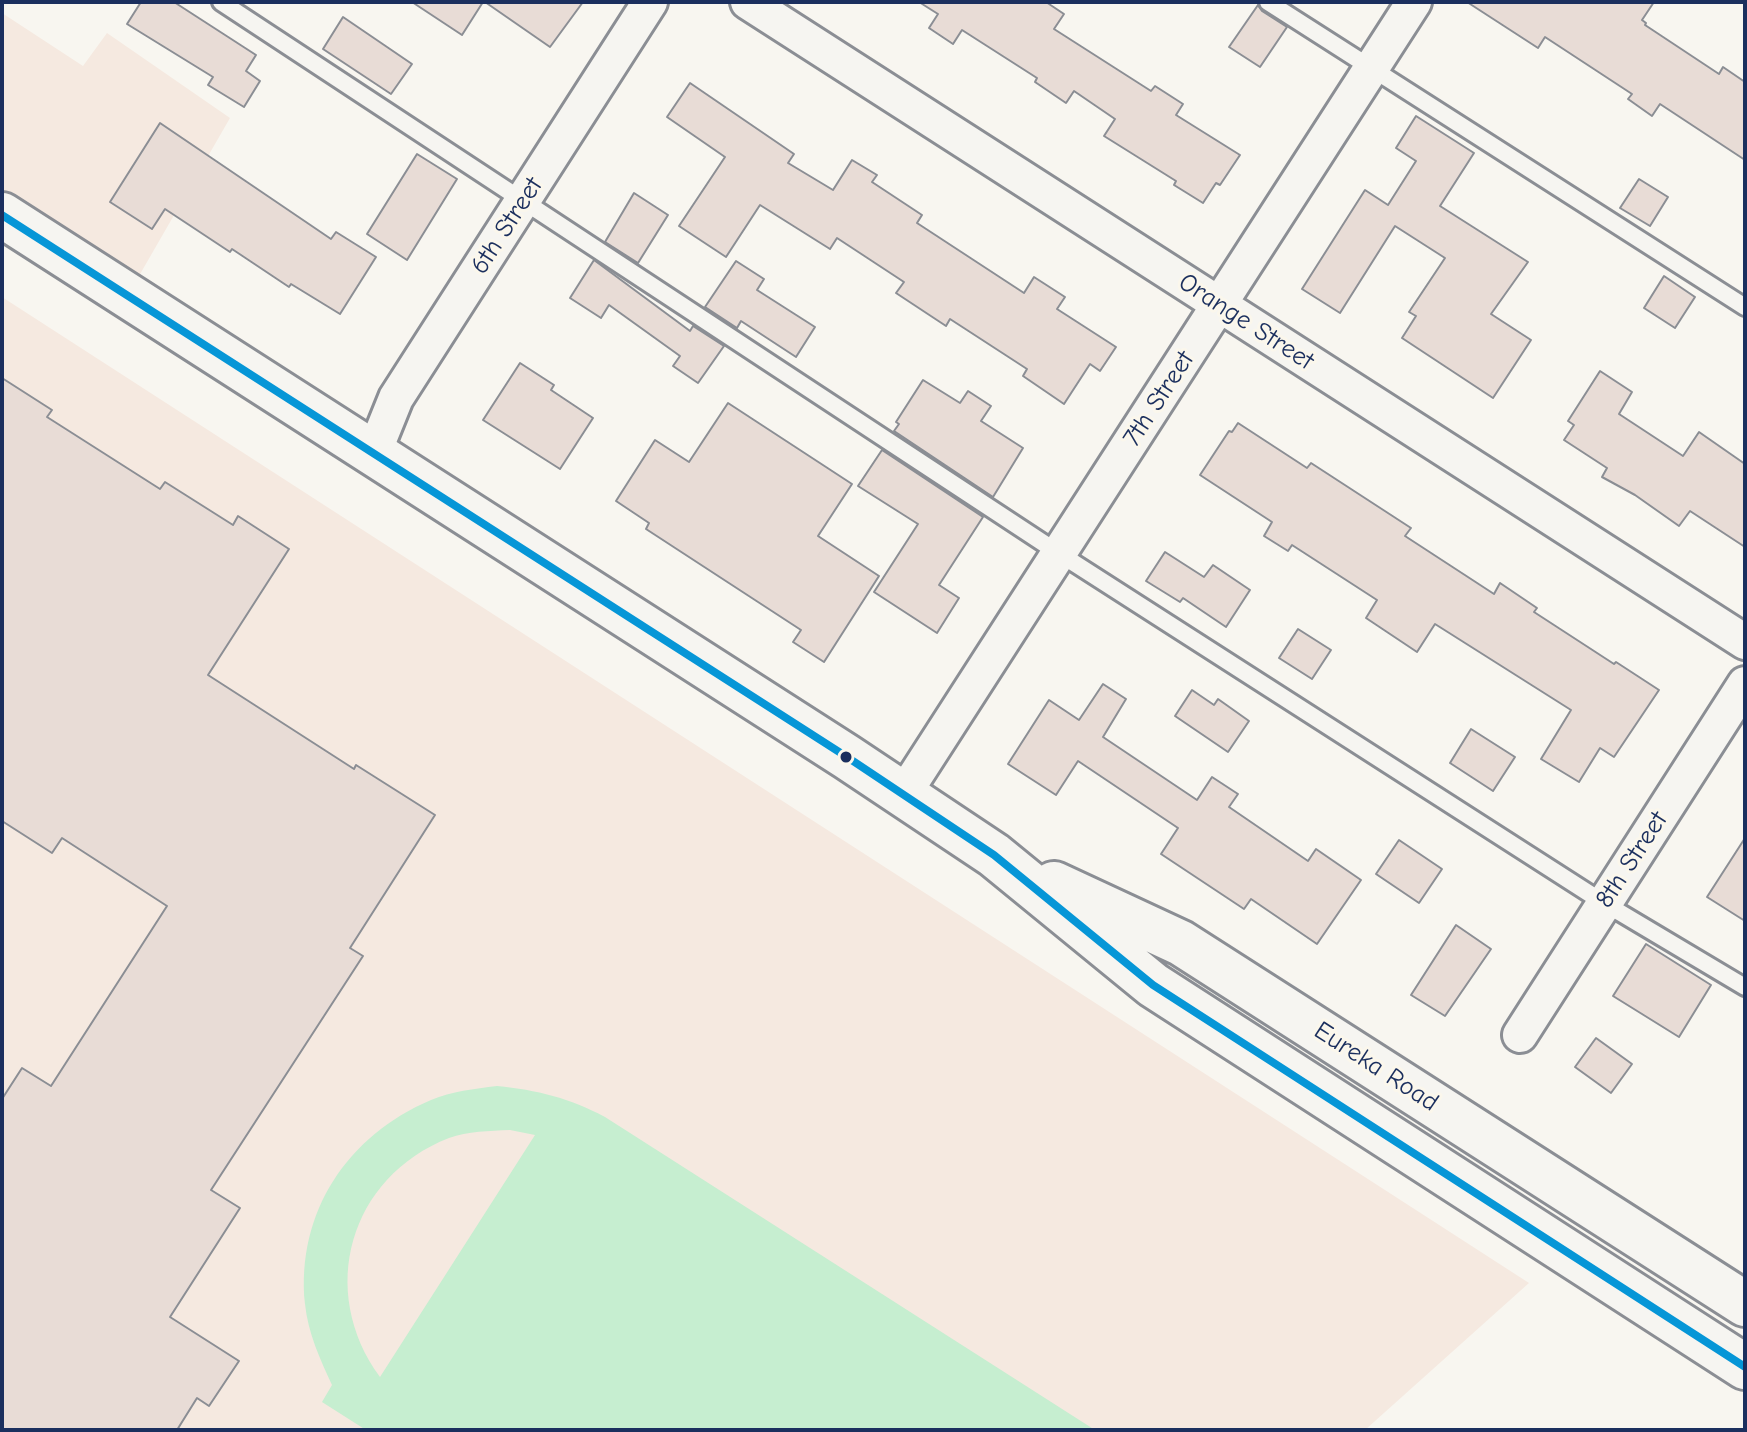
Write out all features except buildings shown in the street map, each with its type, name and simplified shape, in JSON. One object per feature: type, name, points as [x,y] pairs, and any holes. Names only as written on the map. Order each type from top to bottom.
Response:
[{"type":"main road","name":"Eureka Road","points":[[2,215],[847,757],[994,855],[1153,985],[1745,1367]]},
{"type":"main road","name":"Eureka Road","points":[[994,855],[1181,943],[1745,1304]]},
{"type":"street","name":"6th Street","points":[[373,455],[396,398],[650,2]]},
{"type":"street","name":"Orange Street","points":[[748,2],[1745,642]]},
{"type":"street","name":"7th Street","points":[[903,795],[1414,2]]},
{"type":"street","name":"8th Street","points":[[1520,1035],[1745,684]]},
{"type":"lane","points":[[221,2],[1060,554],[1604,903],[1745,987]]},
{"type":"lane","points":[[1268,2],[1745,307]]},
{"type":"shaded area","points":[[2,13],[83,66],[107,33],[230,118],[128,295],[2,215]]},
{"type":"shaded area","points":[[2,297],[1529,1283],[1365,1430],[2,1430]]},
{"type":"green space","points":[[497,1086],[553,1096],[605,1117],[1095,1430],[366,1430],[322,1402],[332,1385],[309,1325],[304,1270],[309,1238],[319,1208],[352,1156],[401,1115],[455,1092]],"holes":[[[510,1130],[535,1135],[380,1377],[361,1344],[350,1309],[348,1274],[353,1240],[367,1208],[387,1180],[415,1156],[449,1138]]]},
{"type":"transit line","points":[[2,215],[847,757],[994,855],[1153,985],[1745,1367]]}]
